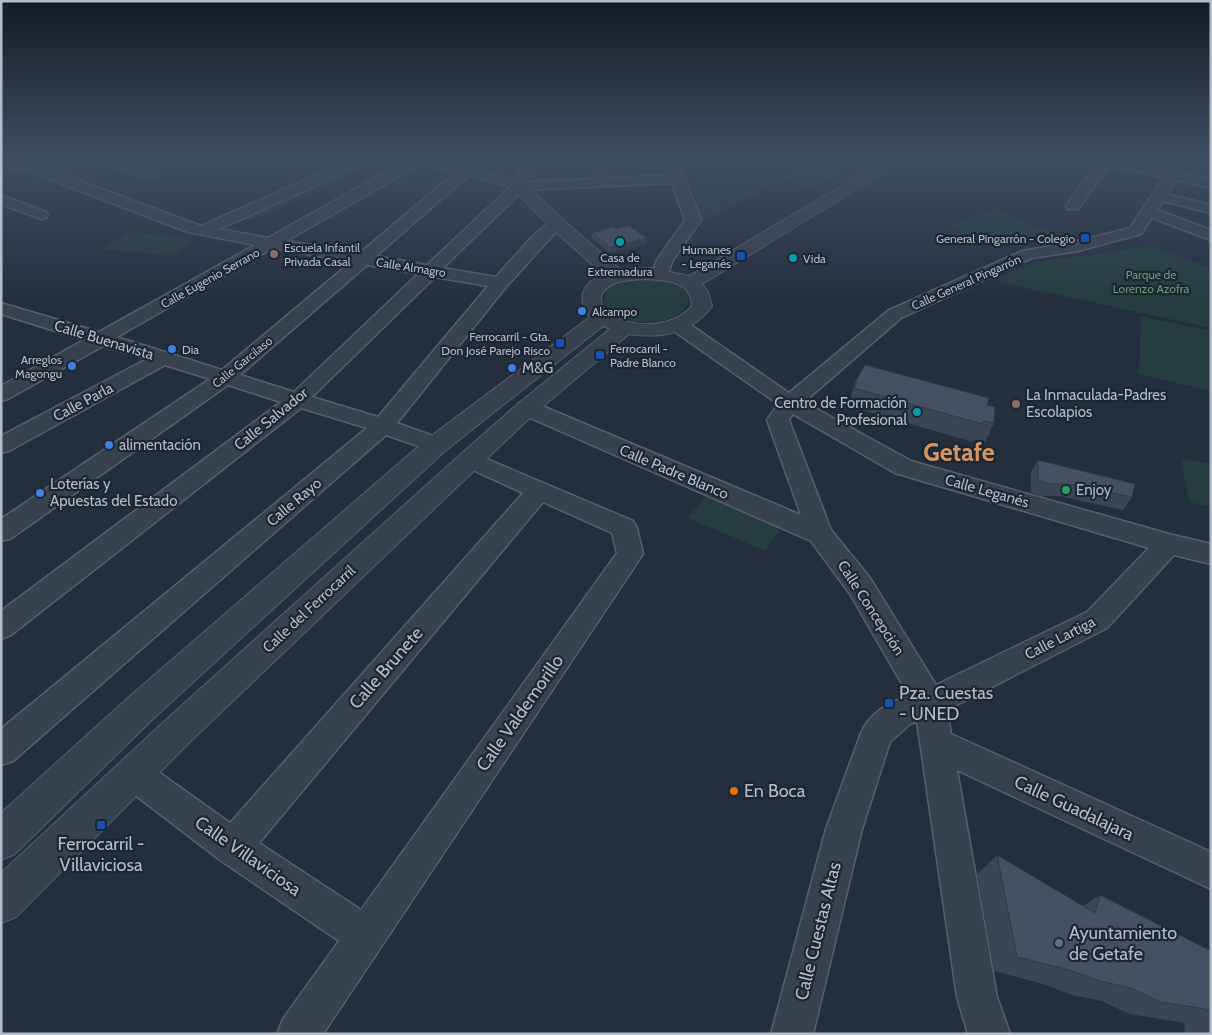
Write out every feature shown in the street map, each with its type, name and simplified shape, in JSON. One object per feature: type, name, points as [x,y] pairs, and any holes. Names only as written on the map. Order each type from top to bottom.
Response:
[{"type":"street","points":[[17,205],[41,215]]},
{"type":"street","name":"Calle Almagro","points":[[130,205],[193,229],[500,282]]},
{"type":"street","points":[[204,230],[260,205]]},
{"type":"street","name":"Calle Eugenio Serrano","points":[[1,395],[335,205]]},
{"type":"street","name":"Calle Garcilaso","points":[[1,532],[225,378],[426,205]]},
{"type":"street","name":"Calle Salvador","points":[[1,627],[297,400],[499,205]]},
{"type":"street","points":[[538,205],[556,224],[617,276]]},
{"type":"street","points":[[675,278],[665,260],[693,220],[687,205]]},
{"type":"street","points":[[675,278],[796,205]]},
{"type":"street","points":[[675,278],[811,205]]},
{"type":"street","name":"Calle General Pingarrón","points":[[790,403],[895,314],[1028,254],[1078,246],[1136,231],[1153,205]]},
{"type":"street","points":[[1196,205],[1211,209]]},
{"type":"street","points":[[1149,212],[1211,235]]},
{"type":"street","name":"Calle Rayo","points":[[1,750],[383,426],[500,282],[536,242],[556,224]]},
{"type":"street","points":[[630,274],[675,278],[697,290],[702,306],[698,313],[690,320],[678,325],[652,330],[613,322],[592,308],[590,300],[593,292],[598,286],[617,276],[630,274]]},
{"type":"street","name":"Calle Buenavista","points":[[1,308],[383,426],[436,445]]},
{"type":"street","points":[[1,840],[141,708],[436,445],[613,322]]},
{"type":"street","name":"Calle del Ferrocarril","points":[[1,902],[134,774],[527,408],[613,322]]},
{"type":"street","name":"Calle Leganés","points":[[678,325],[790,403],[903,467],[1169,544],[1211,554]]},
{"type":"street","name":"Calle Parla","points":[[1,446],[164,358]]},
{"type":"street","name":"Calle Concepción","points":[[790,403],[778,420],[820,534],[860,586],[930,703]]},
{"type":"street","name":"Calle Padre Blanco","points":[[527,408],[820,534]]},
{"type":"street","name":"Calle Valdemorillo","points":[[298,1034],[630,554],[624,528],[470,460]]},
{"type":"street","name":"Calle Brunete","points":[[233,847],[540,490]]},
{"type":"street","name":"Calle Lartiga","points":[[844,829],[877,732],[900,713],[930,703],[1097,620],[1169,544]]},
{"type":"street","points":[[930,703],[977,997],[989,1034]]},
{"type":"street","name":"Calle Guadalajara","points":[[937,744],[1211,871]]},
{"type":"street","name":"Calle Villaviciosa","points":[[134,774],[233,847],[365,936]]},
{"type":"street","name":"Calle Cuestas Altas","points":[[792,1034],[844,829]]},
{"type":"green space","points":[[272,205],[285,205],[250,221],[243,218]]},
{"type":"green space","points":[[696,205],[733,205],[702,221]]},
{"type":"green space","points":[[995,209],[1053,233],[1020,246],[995,235],[980,241],[948,226]]},
{"type":"green space","points":[[128,232],[196,238],[173,256],[103,249]]},
{"type":"green space","name":"Parque de Lorenzo Azofra","points":[[1152,246],[1211,268],[1211,328],[999,282],[996,278],[1036,262]]},
{"type":"green space","points":[[636,278],[657,279],[679,286],[688,296],[686,307],[676,316],[654,322],[630,320],[620,316],[604,303],[605,292],[617,283]]},
{"type":"green space","points":[[1141,316],[1211,331],[1211,391],[1139,374]]},
{"type":"green space","points":[[1181,458],[1211,464],[1211,507],[1189,502]]},
{"type":"green space","points":[[707,495],[782,527],[765,551],[688,518]]},
{"type":"building","points":[[629,226],[647,238],[610,247],[592,233],[613,227],[616,229]]},
{"type":"building","points":[[865,365],[989,398],[987,405],[995,407],[994,423],[983,421],[982,424],[854,388],[857,382],[855,382]]},
{"type":"building","points":[[1038,460],[1135,484],[1132,497],[1068,484],[1050,484],[1038,480]]},
{"type":"building","points":[[997,855],[1095,913],[1100,895],[1211,951],[1211,1010],[1160,1002],[1131,988],[1017,957]]},
{"type":"place","name":"General Pingarrón - Colegio","points":[[1085,238]]},
{"type":"place","name":"Casa de Extremadura","points":[[620,242]]},
{"type":"place","name":"Escuela Infantil Privada Casal","points":[[274,254]]},
{"type":"place","name":"Humanes - Leganés","points":[[741,256]]},
{"type":"place","name":"Vida","points":[[793,258]]},
{"type":"place","name":"Alcampo","points":[[582,311]]},
{"type":"place","name":"Ferrocarril - Gta. Don José Parejo Risco","points":[[560,343]]},
{"type":"place","name":"Dia","points":[[172,349]]},
{"type":"place","name":"Ferrocarril - Padre Blanco","points":[[600,355]]},
{"type":"place","name":"Arreglos Magongu","points":[[72,366]]},
{"type":"place","name":"M&G","points":[[512,368]]},
{"type":"place","name":"La Inmaculada-Padres Escolapios","points":[[1016,404]]},
{"type":"place","name":"Centro de Formación Profesional","points":[[917,412]]},
{"type":"place","name":"alimentación","points":[[109,445]]},
{"type":"place","name":"Enjoy","points":[[1066,490]]},
{"type":"place","name":"Loterías y Apuestas del Estado","points":[[40,493]]},
{"type":"place","name":"Pza. Cuestas - UNED","points":[[889,703]]},
{"type":"place","name":"En Boca","points":[[734,791]]},
{"type":"place","name":"Ferrocarril - Villaviciosa","points":[[101,825]]},
{"type":"place","name":"Ayuntamiento de Getafe","points":[[1059,943]]},
{"type":"district","name":"Getafe","points":[[959,452]]}]
